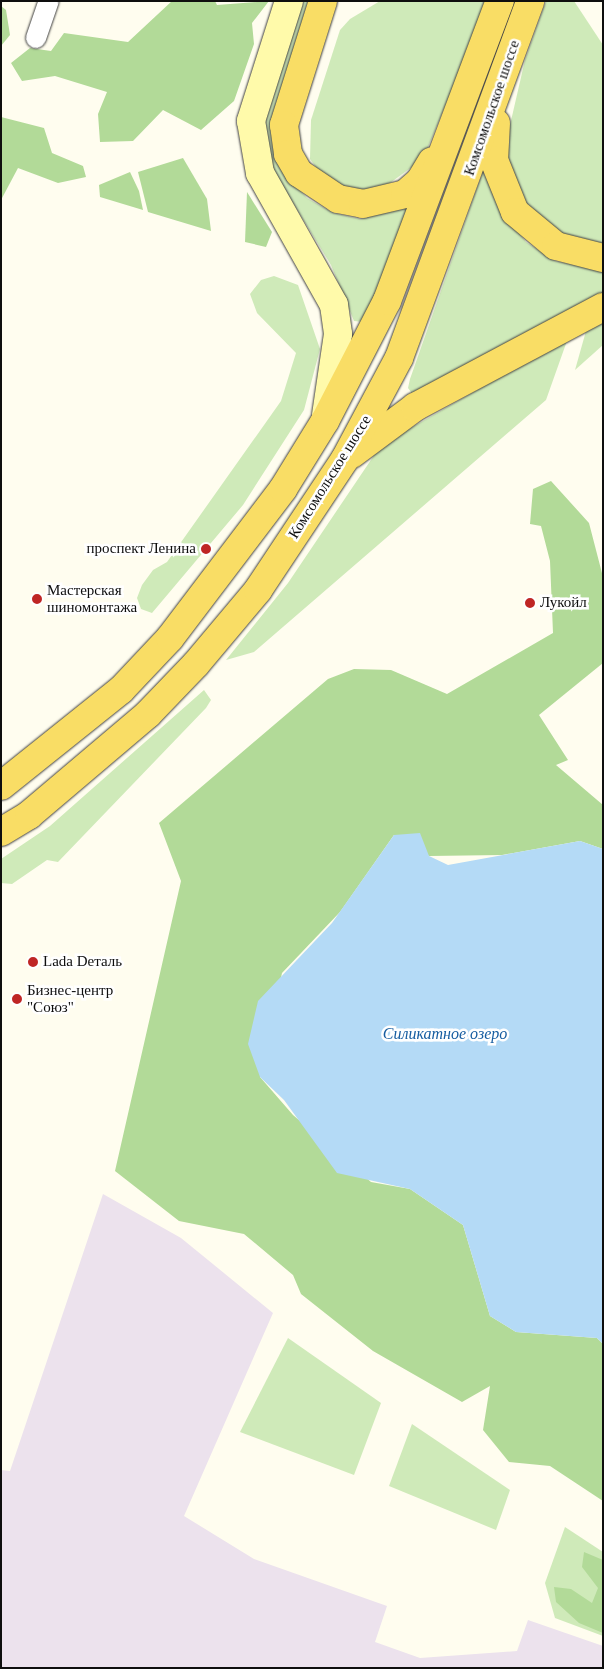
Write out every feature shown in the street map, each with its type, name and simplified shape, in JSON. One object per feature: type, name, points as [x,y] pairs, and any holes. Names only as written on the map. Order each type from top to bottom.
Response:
[{"type":"main road","points":[[289,1],[252,121],[260,173],[334,305],[338,334],[326,421]]},
{"type":"main road","points":[[323,1],[284,125],[288,154],[298,173],[316,188],[338,200],[363,204],[405,194],[420,181],[461,112]]},
{"type":"main road","name":"Комсомольское шоссе","points":[[1,786],[121,690],[170,638],[233,560],[326,421],[387,301],[461,112],[500,1]]},
{"type":"main road","name":"Комсомольское шоссе","points":[[1,832],[29,815],[148,714],[196,664],[258,590],[344,459],[399,358],[498,93],[530,1]]},
{"type":"main road","points":[[498,93],[494,160],[504,194],[515,212],[556,246],[603,258]]},
{"type":"main road","points":[[344,459],[415,407],[603,307]]},
{"type":"street","points":[[36,38],[49,1]]},
{"type":"shaded area","points":[[103,1194],[181,1238],[273,1313],[184,1516],[254,1559],[387,1606],[375,1642],[420,1658],[517,1651],[528,1620],[603,1646],[603,1668],[1,1668],[1,1470],[10,1471]]},
{"type":"green space","points":[[172,1],[215,1],[217,5],[269,1],[252,23],[254,44],[234,101],[201,130],[163,110],[133,141],[100,142],[98,114],[107,92],[55,76],[22,81],[11,63],[30,48],[51,51],[64,33],[128,42]]},
{"type":"green space","points":[[304,1],[312,1],[288,178],[307,198],[333,213],[360,219],[411,207],[363,322],[354,321],[331,265],[274,172],[265,147],[266,113]]},
{"type":"green space","points":[[380,1],[489,1],[423,159],[383,188],[362,191],[339,186],[321,174],[310,159],[311,120],[340,30],[350,19]]},
{"type":"green space","points":[[546,1],[574,1],[603,45],[603,247],[565,240],[523,205],[507,162],[507,138],[525,60]]},
{"type":"green space","points":[[1,6],[6,10],[10,35],[1,46]]},
{"type":"green space","points":[[1,117],[44,128],[52,153],[83,166],[86,177],[58,183],[18,168],[1,200]]},
{"type":"green space","points":[[183,158],[207,199],[211,231],[148,212],[138,172]]},
{"type":"green space","points":[[483,171],[498,206],[526,242],[555,261],[603,271],[603,297],[414,396],[408,388],[410,379]]},
{"type":"green space","points":[[130,172],[139,191],[143,210],[100,197],[99,185]]},
{"type":"green space","points":[[247,192],[272,232],[266,247],[245,242]]},
{"type":"green space","points":[[274,276],[298,285],[320,349],[304,410],[243,505],[152,613],[141,609],[137,598],[142,585],[153,570],[167,562],[281,401],[296,353],[257,313],[250,294],[261,280]]},
{"type":"green space","points":[[603,322],[603,345],[575,370],[586,331]]},
{"type":"green space","points":[[568,338],[546,400],[254,652],[226,660],[288,583],[381,445]]},
{"type":"green space","points":[[551,481],[589,523],[603,577],[603,663],[539,715],[568,760],[556,765],[603,805],[603,849],[580,841],[502,855],[429,856],[394,835],[340,912],[282,973],[260,1077],[293,1115],[371,1182],[410,1189],[463,1225],[490,1316],[516,1332],[597,1338],[603,1344],[603,1501],[550,1466],[509,1462],[483,1430],[490,1386],[462,1402],[373,1351],[301,1294],[293,1275],[244,1234],[179,1221],[115,1171],[181,881],[159,823],[328,679],[354,669],[391,670],[447,694],[553,633],[550,561],[541,526],[530,524],[533,489]]},
{"type":"green space","points":[[204,690],[211,700],[206,708],[58,862],[47,860],[12,884],[1,883],[1,859],[50,826]]},
{"type":"green space","points":[[288,1338],[381,1403],[354,1475],[240,1432]]},
{"type":"green space","points":[[412,1424],[510,1490],[496,1530],[389,1486]]},
{"type":"green space","points":[[565,1527],[603,1552],[603,1636],[555,1618],[545,1583]]},
{"type":"green space","points":[[584,1552],[603,1560],[603,1633],[579,1623],[556,1602],[554,1587],[571,1589],[592,1603],[598,1588],[582,1567]]},
{"type":"water","name":"Силикатное озеро","points":[[420,833],[429,856],[448,865],[580,841],[603,849],[603,1344],[597,1338],[516,1332],[490,1316],[463,1225],[410,1189],[337,1173],[284,1100],[260,1077],[248,1044],[258,1001],[332,923],[394,835]]},
{"type":"place","name":"проспект Ленина","points":[[206,549]]},
{"type":"place","name":"Мастерская шиномонтажа","points":[[37,599]]},
{"type":"place","name":"Лукойл","points":[[530,603]]},
{"type":"place","name":"Lada Dеталь","points":[[33,962]]},
{"type":"place","name":"Бизнес-центр \"Союз\"","points":[[17,999]]}]
